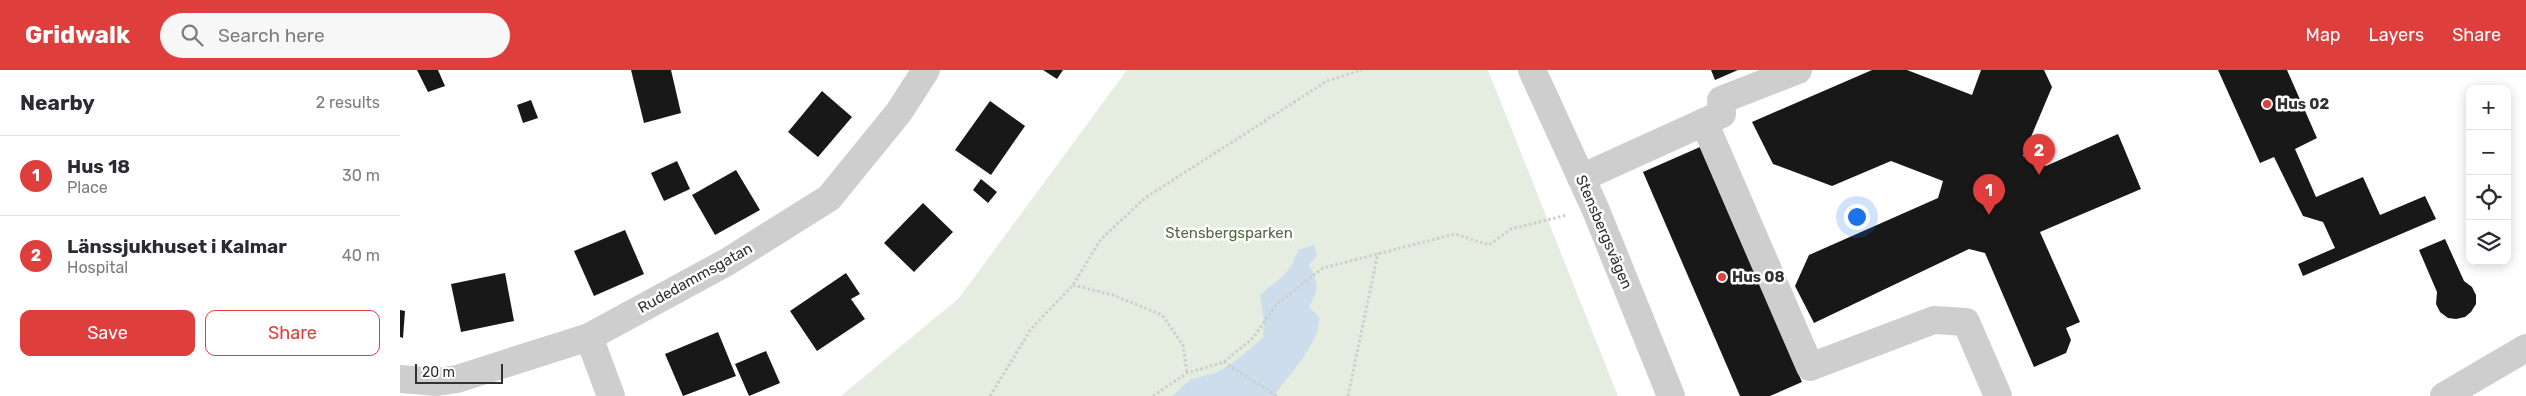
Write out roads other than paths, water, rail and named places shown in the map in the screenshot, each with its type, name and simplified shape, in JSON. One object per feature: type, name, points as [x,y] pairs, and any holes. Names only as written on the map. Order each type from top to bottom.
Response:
[{"type":"street","name":"Rudedammsgatan","points":[[400,379],[436,382],[456,388],[588,337],[727,262],[829,198],[898,112],[926,70]]},
{"type":"street","name":"Stensbergsvägen","points":[[1532,70],[1595,208],[1671,396]]},
{"type":"street","points":[[1581,178],[1722,114],[1721,100],[1798,70]]},
{"type":"street","points":[[1704,122],[1810,367],[1934,320],[1966,322],[1998,396]]},
{"type":"street","points":[[588,337],[611,396]]},
{"type":"street","points":[[2444,396],[2526,348]]},
{"type":"water","points":[[1314,245],[1317,256],[1309,265],[1315,276],[1316,291],[1309,307],[1319,317],[1319,326],[1303,358],[1274,396],[1172,396],[1191,379],[1216,373],[1234,362],[1263,338],[1264,322],[1260,295],[1288,271],[1298,250]]},
{"type":"place","name":"Hus 02","points":[[2267,104]]},
{"type":"place","name":"Länssjukhuset i Kalmar","points":[[2039,175]]},
{"type":"place","name":"Hus 18","points":[[1989,215]]},
{"type":"place","name":"Hus 08","points":[[1722,277]]},
{"type":"park label","name":"Stensbergsparken","points":[[1229,233]]}]
